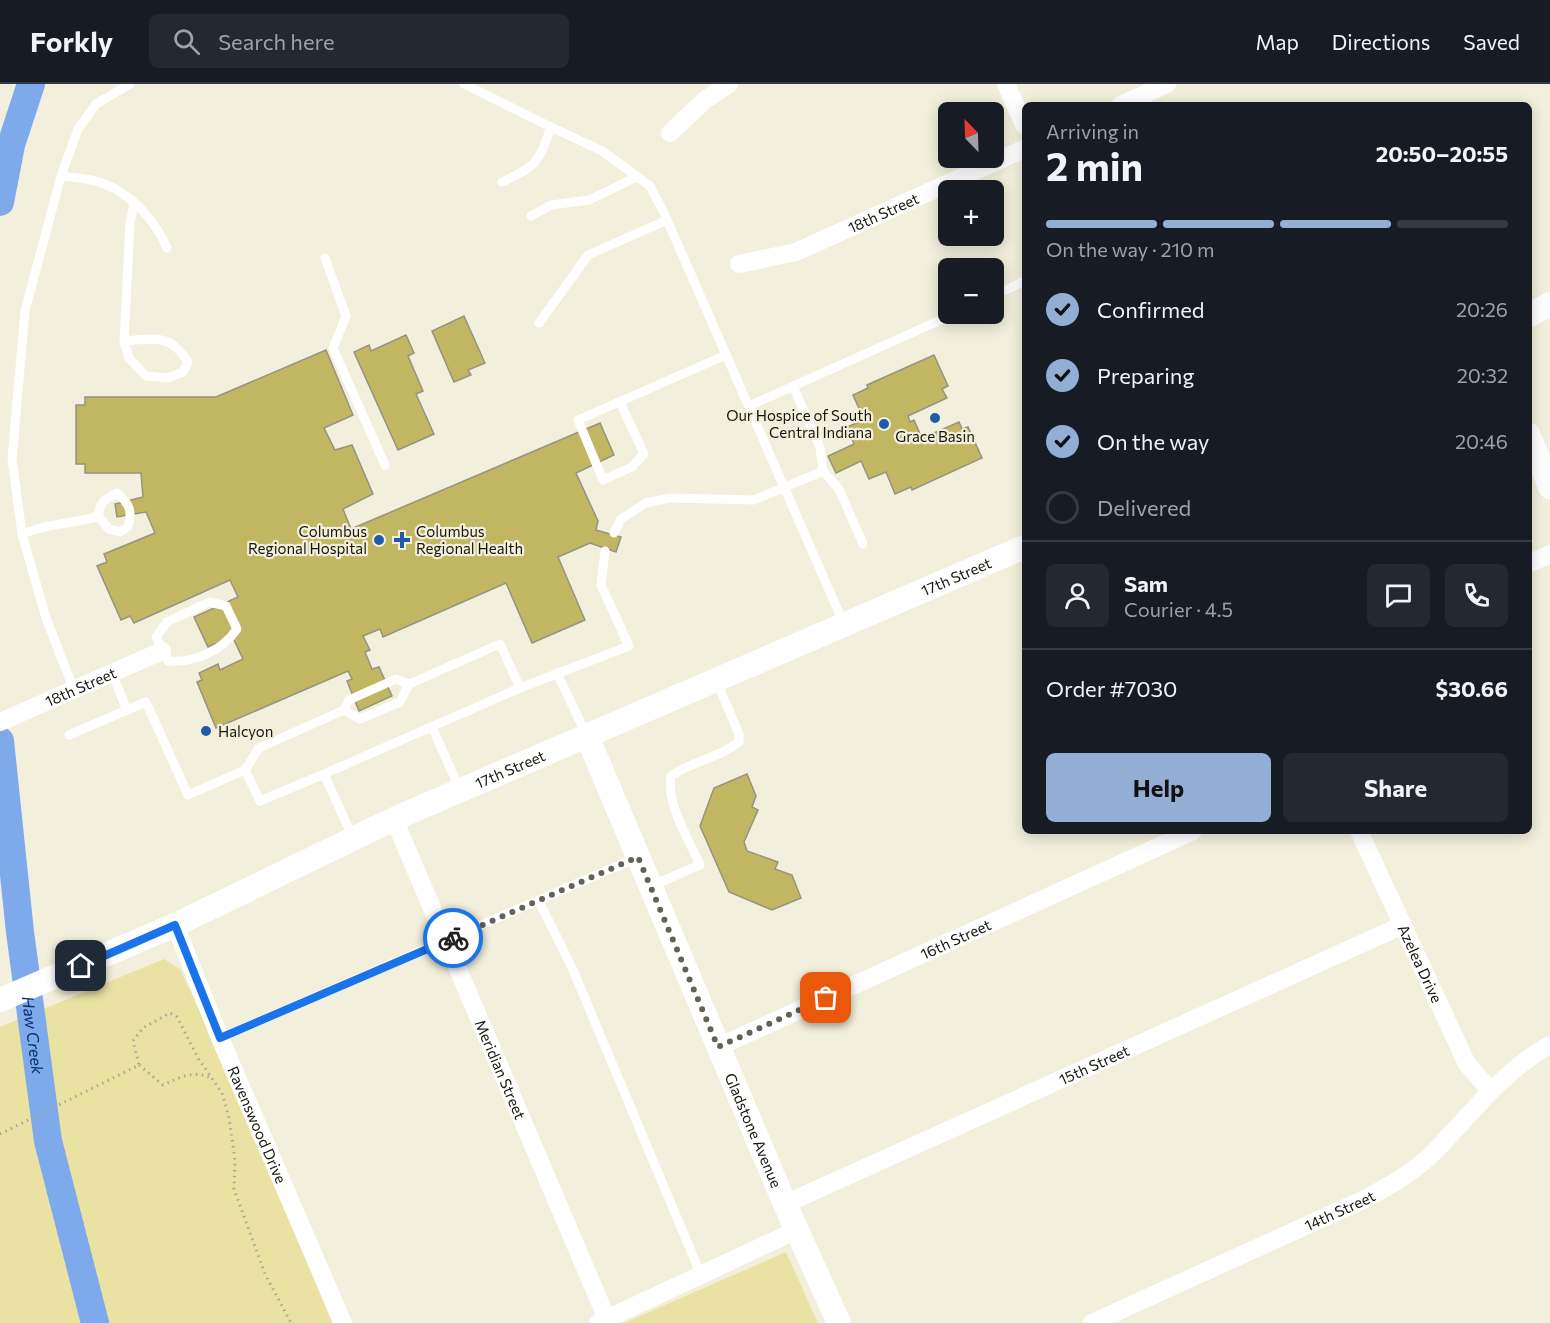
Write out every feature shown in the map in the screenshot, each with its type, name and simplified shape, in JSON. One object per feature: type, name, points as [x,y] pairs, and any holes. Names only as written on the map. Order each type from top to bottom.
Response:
[{"type":"street","points":[[670,133],[705,100],[729,84]]},
{"type":"street","points":[[1006,84],[1022,120]]},
{"type":"street","points":[[1128,102],[1167,84]]},
{"type":"street","name":"18th Street","points":[[739,264],[796,252],[1022,149]]},
{"type":"street","points":[[1532,314],[1550,304]]},
{"type":"street","points":[[1532,446],[1550,487]]},
{"type":"street","name":"17th Street","points":[[0,1000],[175,925],[394,819],[1022,549]]},
{"type":"street","points":[[1532,562],[1550,554]]},
{"type":"street","name":"18th Street","points":[[0,722],[162,651]]},
{"type":"street","name":"Gladstone Avenue","points":[[587,736],[785,1204],[838,1323]]},
{"type":"street","name":"Meridian Street","points":[[394,819],[602,1321]]},
{"type":"street","name":"16th Street","points":[[718,1047],[1186,834]]},
{"type":"street","name":"Azelea Drive","points":[[1360,834],[1467,1064],[1490,1090]]},
{"type":"street","name":"Ravenswood Drive","points":[[175,925],[220,1038],[343,1323]]},
{"type":"street","name":"15th Street","points":[[785,1204],[1402,925]]},
{"type":"street","name":"14th Street","points":[[1092,1323],[1367,1198],[1399,1180],[1430,1155],[1490,1090],[1536,1052],[1550,1045]]},
{"type":"street","points":[[602,1321],[797,1230]]},
{"type":"lane","points":[[74,690],[46,618],[22,534],[12,459],[25,311],[60,176],[78,129],[96,104],[130,84]]},
{"type":"lane","points":[[465,84],[602,151],[650,186],[667,220],[844,625]]},
{"type":"lane","points":[[502,182],[527,170],[541,156],[551,127]]},
{"type":"lane","points":[[60,176],[102,183],[134,203],[159,229],[167,248]]},
{"type":"lane","points":[[531,216],[551,205],[589,200],[637,177]]},
{"type":"lane","points":[[124,341],[163,339],[178,346],[188,362],[183,372],[168,378],[146,376],[129,358],[124,341],[130,224],[134,203]]},
{"type":"lane","points":[[539,323],[588,255],[667,220]]},
{"type":"lane","points":[[325,258],[346,316],[333,348],[385,465]]},
{"type":"lane","points":[[1004,291],[1022,282]]},
{"type":"lane","points":[[748,406],[938,321]]},
{"type":"lane","points":[[620,402],[644,454],[633,467],[603,480],[578,420],[726,355]]},
{"type":"lane","points":[[793,386],[820,447],[823,471],[839,489],[864,544]]},
{"type":"lane","points":[[614,533],[621,519],[646,503],[670,498],[754,500],[823,471]]},
{"type":"lane","points":[[22,534],[44,527],[99,517]]},
{"type":"lane","points":[[245,770],[260,801],[520,688],[629,646],[601,585],[605,551]]},
{"type":"lane","points":[[209,602],[226,606],[237,629],[227,644],[185,662],[168,661],[162,651],[156,637],[167,622],[209,602]]},
{"type":"lane","points":[[344,710],[360,719],[400,702],[409,684],[500,644],[520,688]]},
{"type":"lane","points":[[112,673],[127,710]]},
{"type":"lane","points":[[557,673],[587,736]]},
{"type":"lane","points":[[69,735],[146,702],[188,795],[245,770],[259,748],[344,710],[349,700],[396,679],[409,684]]},
{"type":"lane","points":[[650,886],[700,865],[669,788],[671,776],[682,768],[728,751],[739,742],[739,734],[716,680]]},
{"type":"lane","points":[[432,727],[461,791]]},
{"type":"lane","points":[[324,774],[354,839]]},
{"type":"lane","points":[[220,1038],[638,857]]},
{"type":"lane","points":[[539,901],[573,970],[701,1275]]},
{"type":"path","points":[[211,1078],[200,1073],[188,1074],[163,1085],[139,1065],[133,1041],[143,1028],[170,1014],[177,1017],[211,1078],[222,1093],[229,1118],[235,1160],[234,1189],[265,1274],[291,1323]]},
{"type":"path","points":[[1,1133],[139,1065]]},
{"type":"shaded area","points":[[164,959],[180,969],[229,1073],[332,1323],[0,1323],[0,1027]]},
{"type":"shaded area","points":[[786,1252],[818,1323],[624,1323]]},
{"type":"building","points":[[464,316],[485,363],[468,370],[471,375],[454,382],[432,331]]},
{"type":"building","points":[[406,335],[414,353],[408,356],[423,391],[416,394],[434,434],[398,450],[354,352],[369,345],[371,351]]},
{"type":"building","name":"Columbus Regional Hospital","points":[[326,350],[353,415],[324,428],[335,450],[352,445],[373,494],[343,509],[351,529],[600,423],[614,455],[576,473],[598,521],[596,530],[621,537],[616,552],[590,543],[558,557],[585,620],[532,643],[506,583],[383,637],[380,629],[363,636],[370,650],[365,652],[372,669],[379,667],[392,696],[359,711],[347,681],[352,679],[348,671],[216,728],[197,682],[202,680],[199,673],[218,664],[220,670],[243,659],[232,636],[208,647],[194,617],[238,597],[230,580],[134,623],[130,616],[121,620],[97,566],[107,562],[104,554],[155,533],[146,512],[117,517],[115,504],[143,497],[141,473],[85,473],[85,464],[76,464],[76,405],[85,405],[85,397],[216,397]]},
{"type":"building","name":"Our Hospice of South Central Indiana","points":[[934,355],[948,386],[942,389],[947,398],[908,416],[910,422],[914,420],[920,434],[916,436],[918,440],[959,422],[962,429],[968,427],[982,458],[912,490],[911,487],[895,494],[886,472],[869,479],[861,461],[836,473],[828,456],[854,444],[847,427],[864,420],[853,395],[868,388],[867,385]]},
{"type":"building","points":[[747,774],[756,796],[752,807],[758,810],[744,842],[747,851],[778,862],[775,869],[792,875],[801,898],[772,910],[729,892],[700,826],[714,788]]},
{"type":"waterway","name":"Haw Creek","points":[[0,202],[11,145],[31,84]]},
{"type":"waterway","name":"Haw Creek","points":[[0,741],[20,932],[48,1141],[95,1323]]},
{"type":"way so far","points":[[453,938],[638,857],[718,1047],[826,998]]},
{"type":"place","name":"Grace Basin","points":[[935,418]]},
{"type":"place","name":"Our Hospice of South Central Indiana","points":[[884,424]]},
{"type":"place","name":"Columbus Regional Hospital","points":[[379,540]]},
{"type":"place","name":"Columbus Regional Health","points":[[402,540]]},
{"type":"place","name":"Halcyon","points":[[206,731]]},
{"type":"route","points":[[81,966],[175,925],[220,1038],[453,938]]}]
